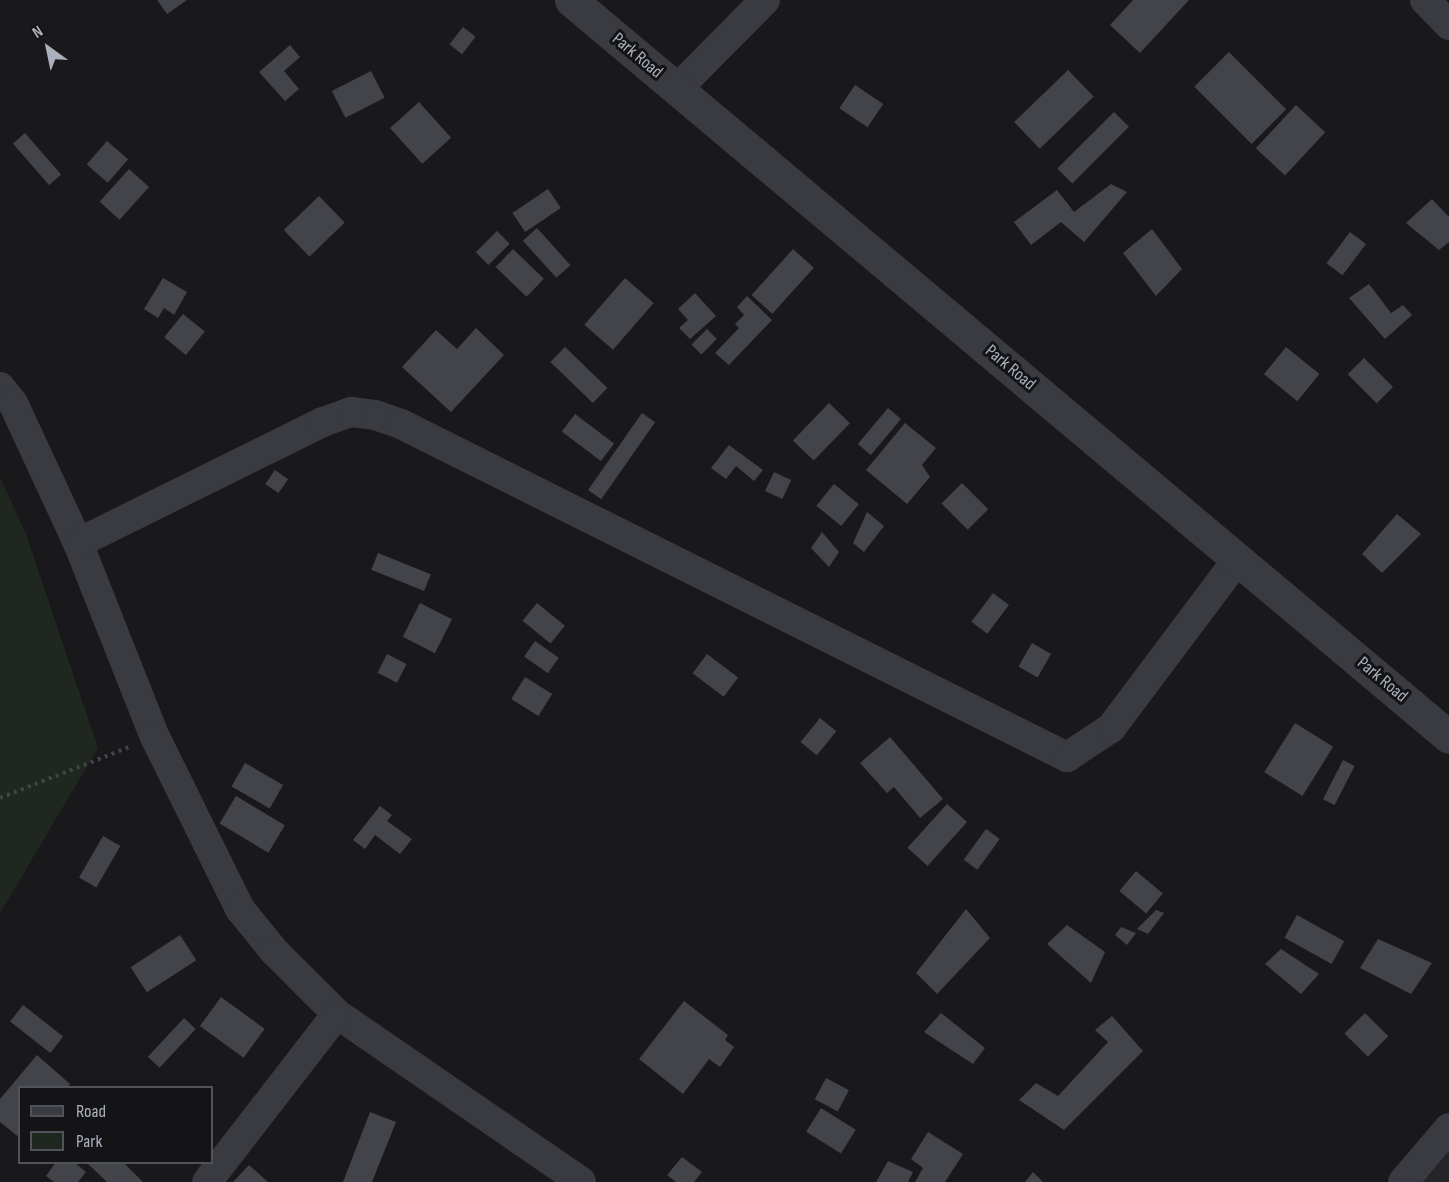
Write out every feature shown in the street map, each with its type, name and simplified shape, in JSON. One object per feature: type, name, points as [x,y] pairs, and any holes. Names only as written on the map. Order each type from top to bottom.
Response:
[{"type":"street","name":"Park Road","points":[[571,0],[1449,737]]},
{"type":"street","points":[[677,89],[765,0]]},
{"type":"street","points":[[1425,0],[1449,25]]},
{"type":"street","points":[[0,387],[13,403],[78,543],[155,737],[240,909],[274,951],[337,1014],[581,1182]]},
{"type":"street","points":[[78,543],[323,422],[351,412],[375,415],[401,424],[1067,758],[1111,728],[1238,559]]},
{"type":"street","points":[[207,1182],[337,1014]]},
{"type":"street","points":[[1403,1182],[1449,1128]]},
{"type":"path","points":[[0,798],[155,737]]},
{"type":"shaded area","points":[[1449,1115],[1449,1182],[1390,1182]]},
{"type":"green space","points":[[0,477],[26,534],[98,748],[0,913]]},
{"type":"building","points":[[157,0],[187,0],[167,14]]},
{"type":"building","points":[[1133,0],[1189,0],[1140,53],[1110,25]]},
{"type":"building","points":[[463,27],[476,37],[462,54],[449,44]]},
{"type":"building","points":[[290,45],[300,57],[284,71],[299,89],[285,101],[259,72]]},
{"type":"building","points":[[1229,52],[1286,109],[1252,144],[1194,87]]},
{"type":"building","points":[[1068,70],[1094,97],[1040,149],[1014,122]]},
{"type":"building","points":[[371,71],[385,98],[345,118],[332,91]]},
{"type":"building","points":[[855,85],[883,104],[868,127],[839,108]]},
{"type":"building","points":[[419,102],[451,138],[422,164],[390,128]]},
{"type":"building","points":[[1296,105],[1325,132],[1285,175],[1256,148]]},
{"type":"building","points":[[1114,112],[1129,127],[1072,183],[1057,169]]},
{"type":"building","points":[[25,133],[61,175],[49,185],[13,143]]},
{"type":"building","points":[[107,141],[128,159],[108,183],[87,164]]},
{"type":"building","points":[[129,169],[149,187],[120,220],[100,202]]},
{"type":"building","points":[[1111,184],[1127,192],[1084,242],[1061,222],[1031,245],[1014,222],[1057,190],[1074,212]]},
{"type":"building","points":[[548,189],[561,208],[525,232],[512,213]]},
{"type":"building","points":[[319,196],[345,223],[309,257],[284,230]]},
{"type":"building","points":[[1432,199],[1449,217],[1449,242],[1439,250],[1406,223]]},
{"type":"building","points":[[537,228],[570,265],[556,278],[523,241]]},
{"type":"building","points":[[1152,229],[1182,269],[1156,296],[1123,253]]},
{"type":"building","points":[[497,231],[510,244],[489,265],[476,252]]},
{"type":"building","points":[[1350,232],[1366,244],[1343,275],[1327,263]]},
{"type":"building","points":[[513,249],[544,279],[527,297],[496,267]]},
{"type":"building","points":[[793,249],[814,268],[772,314],[752,295]]},
{"type":"building","points":[[163,278],[187,292],[174,315],[164,308],[158,318],[144,309]]},
{"type":"building","points":[[625,278],[654,303],[613,350],[584,325]]},
{"type":"building","points":[[1369,284],[1391,313],[1403,305],[1412,315],[1385,339],[1349,298]]},
{"type":"building","points":[[695,293],[716,316],[690,339],[679,328],[688,320],[678,309]]},
{"type":"building","points":[[747,296],[772,320],[729,365],[715,353],[739,328],[735,324],[744,315],[737,307]]},
{"type":"building","points":[[183,314],[205,332],[186,355],[164,337]]},
{"type":"building","points":[[476,328],[504,355],[451,412],[402,367],[436,330],[457,349]]},
{"type":"building","points":[[707,329],[717,339],[701,354],[691,345]]},
{"type":"building","points":[[565,347],[607,388],[593,403],[550,362]]},
{"type":"building","points":[[1286,347],[1319,374],[1297,401],[1264,374]]},
{"type":"building","points":[[1364,358],[1393,387],[1377,403],[1348,374]]},
{"type":"building","points":[[829,403],[850,423],[814,461],[793,440]]},
{"type":"building","points":[[888,408],[901,419],[871,455],[858,444]]},
{"type":"building","points":[[642,413],[655,422],[601,499],[588,490]]},
{"type":"building","points":[[575,414],[614,443],[601,461],[562,432]]},
{"type":"building","points":[[905,423],[936,448],[922,465],[930,477],[907,504],[866,470]]},
{"type":"building","points":[[729,445],[763,470],[754,481],[736,466],[726,479],[711,468]]},
{"type":"building","points":[[275,470],[288,479],[278,493],[265,484]]},
{"type":"building","points":[[774,472],[791,480],[782,499],[765,491]]},
{"type":"building","points":[[962,483],[988,509],[968,530],[941,504]]},
{"type":"building","points":[[834,484],[859,504],[841,526],[816,506]]},
{"type":"building","points":[[867,512],[884,526],[864,552],[853,543]]},
{"type":"building","points":[[1397,514],[1421,534],[1382,573],[1362,554]]},
{"type":"building","points":[[822,532],[839,552],[829,567],[811,548]]},
{"type":"building","points":[[378,553],[431,574],[424,591],[371,570]]},
{"type":"building","points":[[993,593],[1009,605],[987,634],[971,622]]},
{"type":"building","points":[[420,603],[452,619],[435,653],[403,637]]},
{"type":"building","points":[[537,603],[565,626],[551,644],[523,621]]},
{"type":"building","points":[[535,641],[559,658],[548,673],[524,657]]},
{"type":"building","points":[[1032,643],[1051,654],[1038,677],[1018,666]]},
{"type":"building","points":[[387,654],[407,664],[397,683],[377,673]]},
{"type":"building","points":[[707,654],[738,677],[724,697],[693,673]]},
{"type":"building","points":[[525,677],[552,694],[538,716],[511,699]]},
{"type":"building","points":[[820,718],[836,731],[817,755],[800,742]]},
{"type":"building","points":[[1295,723],[1333,747],[1302,796],[1264,772]]},
{"type":"building","points":[[890,737],[943,799],[920,818],[894,787],[887,793],[860,763]]},
{"type":"building","points":[[1343,760],[1355,766],[1335,805],[1323,799]]},
{"type":"building","points":[[245,763],[283,785],[270,808],[232,786]]},
{"type":"building","points":[[236,796],[285,825],[268,853],[220,823]]},
{"type":"building","points":[[947,804],[967,822],[928,866],[908,848]]},
{"type":"building","points":[[380,806],[392,815],[387,821],[412,839],[400,854],[375,835],[365,849],[353,840]]},
{"type":"building","points":[[986,829],[1000,839],[977,870],[964,860]]},
{"type":"building","points":[[103,836],[120,846],[96,888],[79,878]]},
{"type":"building","points":[[1136,871],[1163,893],[1146,913],[1119,891]]},
{"type":"building","points":[[966,909],[990,938],[937,994],[916,973]]},
{"type":"building","points":[[1156,910],[1164,913],[1148,934],[1137,929]]},
{"type":"building","points":[[1297,915],[1344,941],[1332,964],[1284,938]]},
{"type":"building","points":[[1067,925],[1105,952],[1091,983],[1047,944]]},
{"type":"building","points":[[1121,927],[1136,933],[1127,945],[1115,935]]},
{"type":"building","points":[[180,935],[196,960],[147,992],[131,967]]},
{"type":"building","points":[[1378,939],[1432,963],[1411,994],[1360,968]]},
{"type":"building","points":[[1281,949],[1319,974],[1301,994],[1265,964]]},
{"type":"building","points":[[221,997],[265,1029],[244,1058],[200,1026]]},
{"type":"building","points":[[684,1001],[728,1035],[725,1040],[734,1047],[720,1067],[709,1059],[683,1094],[639,1059]]},
{"type":"building","points":[[23,1005],[63,1036],[50,1053],[10,1022]]},
{"type":"building","points":[[941,1013],[985,1048],[973,1064],[924,1032]]},
{"type":"building","points":[[1365,1013],[1388,1036],[1368,1057],[1344,1034]]},
{"type":"building","points":[[1112,1016],[1143,1051],[1064,1130],[1019,1100],[1036,1083],[1058,1096],[1108,1042],[1095,1030]]},
{"type":"building","points":[[184,1018],[196,1029],[160,1068],[148,1057]]},
{"type":"building","points":[[37,1055],[70,1084],[68,1086],[18,1086],[18,1136],[0,1122],[0,1099]]},
{"type":"building","points":[[826,1078],[849,1090],[838,1111],[815,1099]]},
{"type":"building","points":[[821,1108],[856,1130],[841,1153],[806,1132]]},
{"type":"building","points":[[370,1112],[396,1122],[372,1182],[343,1182]]},
{"type":"building","points":[[928,1132],[963,1154],[945,1182],[915,1182],[923,1168],[911,1159]]},
{"type":"building","points":[[682,1157],[702,1172],[694,1182],[676,1182],[667,1175]]},
{"type":"building","points":[[888,1161],[913,1172],[908,1182],[876,1182]]},
{"type":"building","points":[[55,1164],[76,1164],[86,1172],[78,1182],[54,1182],[46,1176]]},
{"type":"building","points":[[88,1164],[125,1164],[143,1182],[107,1182]]},
{"type":"building","points":[[249,1165],[268,1182],[233,1182]]},
{"type":"building","points":[[1033,1172],[1043,1182],[1025,1182]]}]
